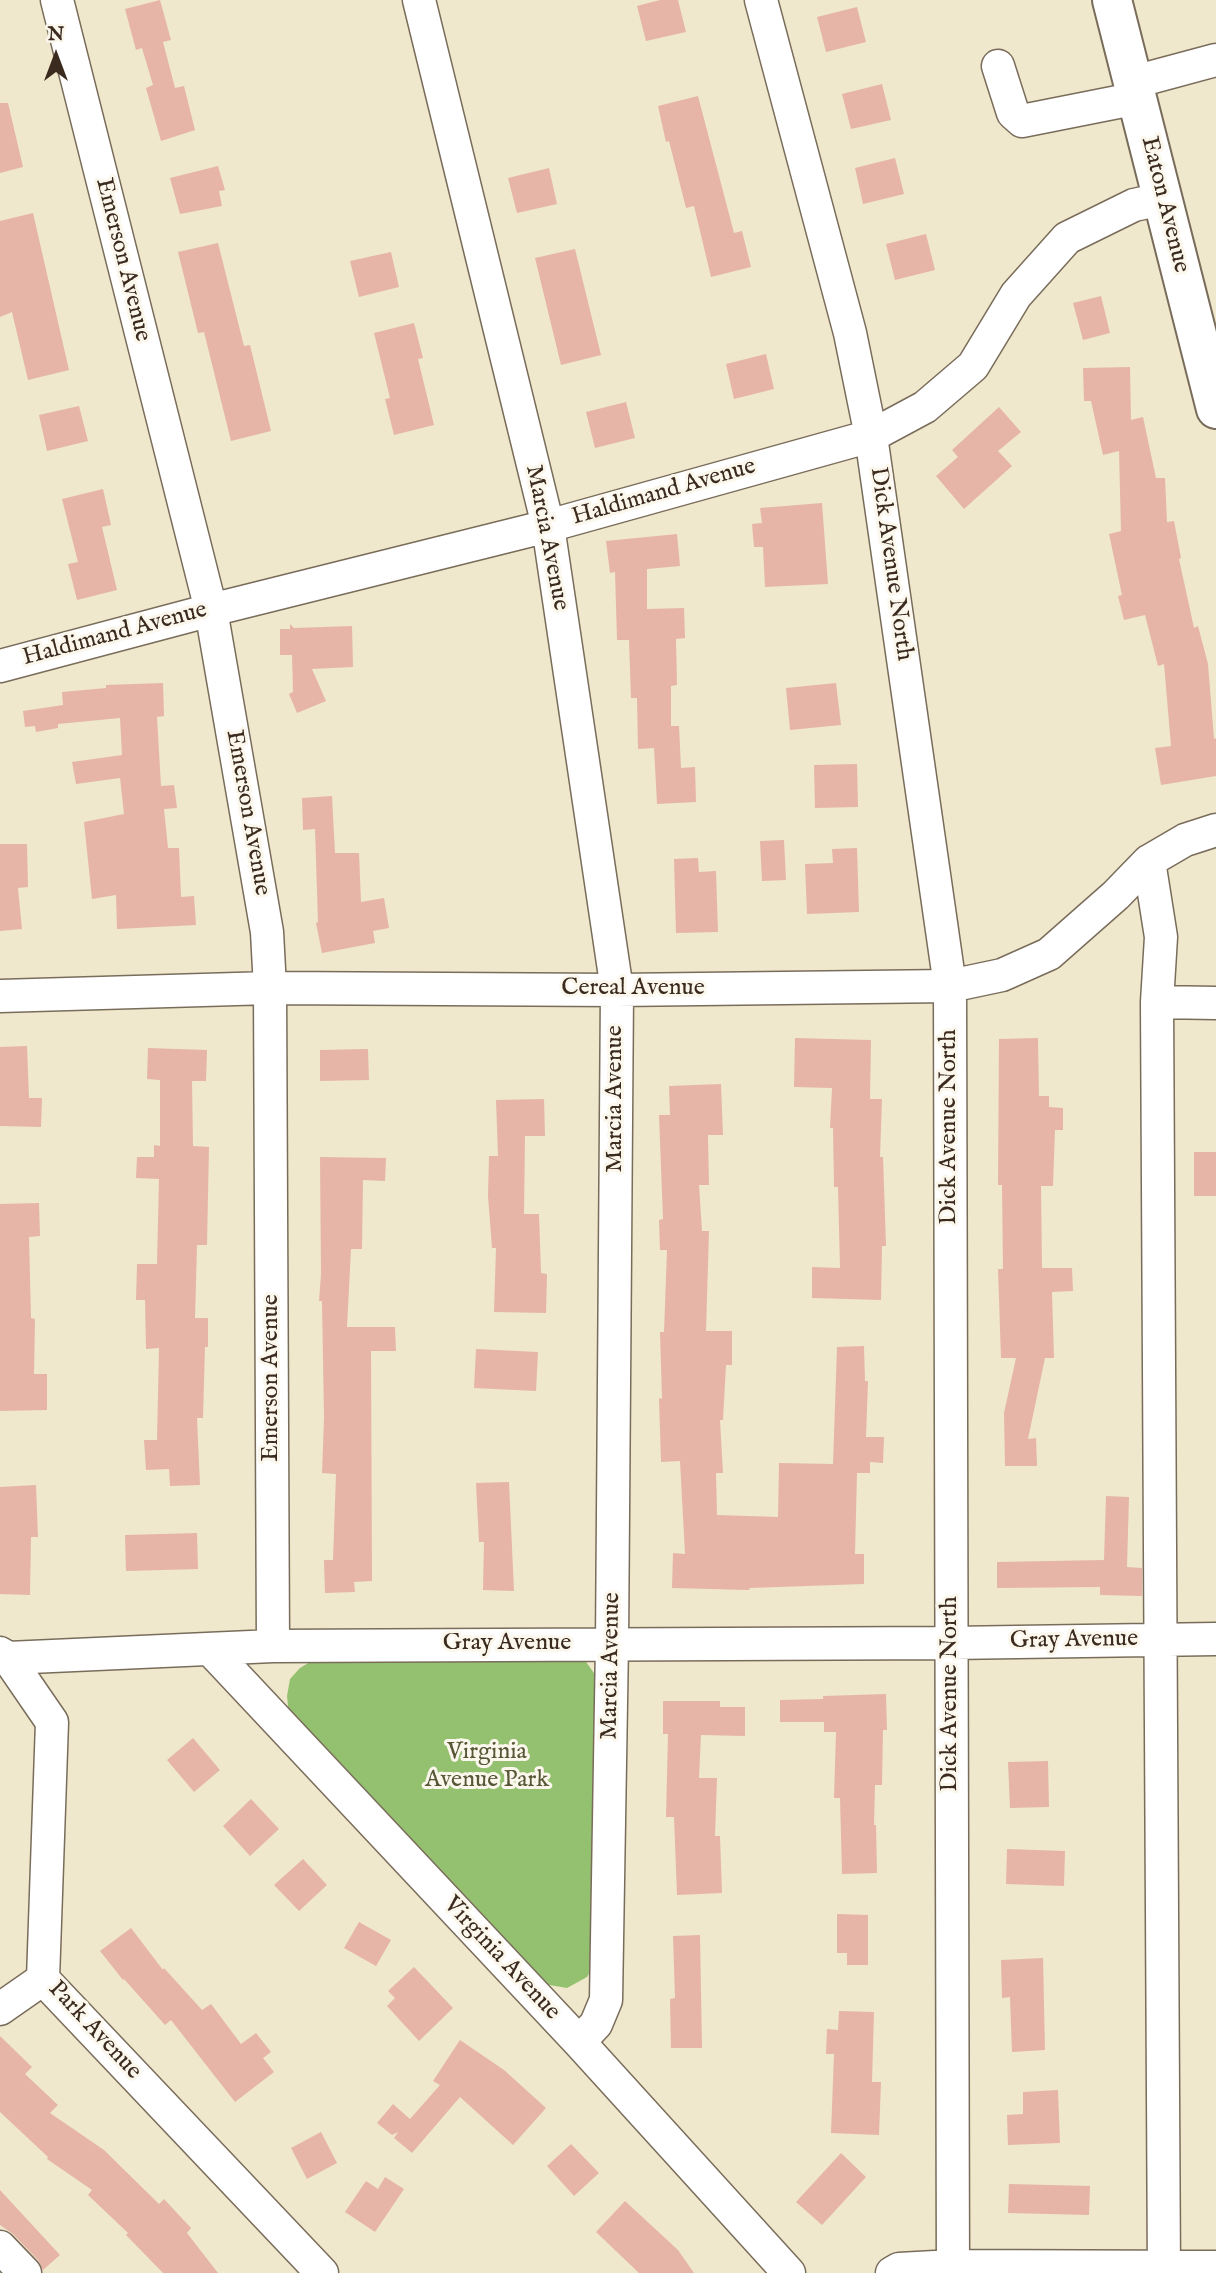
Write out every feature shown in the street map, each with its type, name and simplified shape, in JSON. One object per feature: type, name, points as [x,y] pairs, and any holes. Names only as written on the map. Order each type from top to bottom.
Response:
[{"type":"main road","name":"Eaton Avenue","points":[[1112,0],[1216,409]]},
{"type":"street","name":"Emerson Avenue","points":[[57,0],[211,610],[267,932],[270,988],[273,1646]]},
{"type":"street","name":"Marcia Avenue","points":[[419,0],[548,526],[617,990],[612,1643],[606,2000],[596,2024],[579,2042]]},
{"type":"street","name":"Dick Avenue North","points":[[761,0],[850,333],[871,436],[950,986],[953,2270]]},
{"type":"street","points":[[998,66],[1013,113],[1022,121],[1136,90],[1216,60]]},
{"type":"street","name":"Haldimand Avenue","points":[[0,666],[548,526],[871,436],[925,407],[973,366],[1016,295],[1067,238],[1134,205],[1162,199]]},
{"type":"street","name":"Cereal Avenue","points":[[0,996],[270,988],[617,990],[950,986],[1002,975],[1049,954],[1116,895],[1149,861],[1185,840],[1216,830]]},
{"type":"street","points":[[1149,861],[1161,937],[1157,1002],[1164,2270]]},
{"type":"street","points":[[1157,1002],[1216,1003]]},
{"type":"street","name":"Gray Avenue","points":[[4,1655],[273,1646],[1216,1639]]},
{"type":"street","name":"Virginia Avenue","points":[[209,1649],[579,2042],[789,2273]]},
{"type":"street","name":"Park Avenue","points":[[4,1655],[52,1722],[43,1979],[322,2273]]},
{"type":"street","points":[[0,2010],[43,1979]]},
{"type":"street","points":[[0,2247],[25,2273]]},
{"type":"street","points":[[892,2273],[899,2269],[1164,2270],[1216,2267]]},
{"type":"green space","name":"Virginia Avenue Park","points":[[320,1656],[584,1659],[596,1676],[601,1955],[587,1977],[567,1988],[538,1983],[289,1717],[287,1696],[290,1679],[300,1668]]},
{"type":"building","points":[[160,0],[171,40],[163,42],[175,88],[184,86],[195,130],[161,141],[146,88],[153,85],[142,48],[136,50],[125,9]]},
{"type":"building","points":[[660,0],[678,0],[686,32],[646,41],[637,6]]},
{"type":"building","points":[[857,7],[866,42],[826,52],[817,17]]},
{"type":"building","points":[[882,84],[891,120],[851,129],[842,94]]},
{"type":"building","points":[[698,96],[734,233],[742,231],[751,267],[711,277],[694,206],[686,208],[658,106]]},
{"type":"building","points":[[0,103],[8,103],[23,167],[0,173]]},
{"type":"building","points":[[895,158],[904,194],[863,204],[855,168]]},
{"type":"building","points":[[218,166],[225,190],[219,191],[222,206],[180,214],[170,178]]},
{"type":"building","points":[[549,168],[557,204],[517,213],[508,178]]},
{"type":"building","points":[[33,213],[69,370],[28,380],[12,312],[0,317],[0,221]]},
{"type":"building","points":[[926,234],[935,270],[895,280],[886,244]]},
{"type":"building","points":[[218,243],[244,346],[250,345],[271,431],[231,441],[204,332],[198,333],[178,252]]},
{"type":"building","points":[[575,249],[601,355],[561,365],[535,258]]},
{"type":"building","points":[[391,252],[399,287],[359,297],[350,261]]},
{"type":"building","points":[[1101,296],[1110,333],[1083,340],[1073,303]]},
{"type":"building","points":[[414,323],[423,358],[418,359],[434,425],[394,435],[385,399],[390,398],[374,333]]},
{"type":"building","points":[[766,354],[774,389],[734,399],[726,364]]},
{"type":"building","points":[[1130,367],[1131,420],[1143,417],[1156,478],[1165,478],[1167,522],[1174,521],[1194,628],[1198,626],[1208,664],[1214,739],[1216,738],[1216,776],[1161,785],[1155,748],[1171,746],[1164,664],[1158,666],[1145,615],[1124,620],[1118,596],[1122,595],[1109,534],[1121,531],[1119,451],[1103,455],[1091,401],[1084,401],[1083,368]]},
{"type":"building","points":[[626,402],[635,438],[595,448],[586,412]]},
{"type":"building","points":[[79,406],[88,441],[47,451],[39,415]]},
{"type":"building","points":[[999,407],[1021,432],[998,451],[1012,466],[964,509],[936,476],[958,457],[952,450]]},
{"type":"building","points":[[103,489],[111,525],[102,527],[117,590],[77,600],[68,564],[78,562],[62,499]]},
{"type":"building","points":[[822,503],[828,584],[765,587],[763,547],[754,547],[752,524],[762,523],[760,508]]},
{"type":"building","points":[[677,534],[680,566],[647,569],[647,609],[684,608],[685,638],[676,639],[677,685],[671,686],[671,726],[679,726],[681,768],[695,767],[696,802],[657,804],[654,748],[638,749],[637,698],[631,698],[629,640],[617,640],[615,572],[610,573],[606,541]]},
{"type":"building","points":[[290,624],[294,628],[352,626],[353,667],[312,669],[326,701],[297,713],[289,694],[293,692],[292,655],[280,655],[280,629],[290,629]]},
{"type":"building","points":[[163,683],[164,716],[157,717],[161,786],[174,785],[177,808],[164,809],[168,848],[179,848],[181,897],[194,896],[196,925],[117,929],[116,895],[92,899],[84,822],[124,814],[120,778],[76,784],[72,762],[122,755],[120,718],[58,724],[58,728],[36,732],[35,726],[25,727],[23,711],[63,705],[62,692],[106,688],[106,685]]},
{"type":"building","points":[[836,683],[841,725],[790,730],[786,688]]},
{"type":"building","points":[[857,764],[858,807],[815,808],[814,765]]},
{"type":"building","points":[[332,796],[335,853],[359,853],[361,902],[384,898],[389,928],[373,931],[375,943],[322,953],[316,923],[315,829],[303,830],[302,798]]},
{"type":"building","points":[[784,840],[786,880],[762,881],[760,841]]},
{"type":"building","points":[[0,844],[27,844],[28,887],[18,888],[22,929],[0,931]]},
{"type":"building","points":[[857,848],[859,912],[807,914],[805,864],[833,863],[832,849]]},
{"type":"building","points":[[698,858],[699,872],[716,871],[718,932],[676,933],[674,859]]},
{"type":"building","points":[[795,1038],[871,1040],[870,1099],[882,1099],[880,1157],[883,1157],[886,1246],[882,1246],[881,1300],[812,1298],[812,1267],[840,1268],[838,1187],[834,1187],[833,1128],[830,1128],[832,1088],[794,1087]]},
{"type":"building","points":[[1038,1038],[1039,1096],[1049,1096],[1049,1107],[1063,1108],[1063,1130],[1055,1130],[1053,1186],[1041,1186],[1042,1268],[1072,1268],[1073,1291],[1052,1292],[1054,1358],[1045,1358],[1028,1439],[1036,1438],[1037,1466],[1005,1466],[1004,1413],[1016,1358],[1001,1358],[998,1269],[1003,1269],[1002,1185],[998,1185],[999,1039]]},
{"type":"building","points":[[27,1046],[29,1098],[42,1098],[41,1127],[0,1126],[0,1047]]},
{"type":"building","points":[[148,1048],[207,1050],[206,1081],[192,1081],[193,1146],[209,1147],[207,1245],[197,1245],[195,1318],[208,1318],[203,1418],[197,1418],[200,1485],[170,1486],[169,1469],[146,1470],[144,1440],[157,1440],[159,1348],[146,1349],[145,1300],[136,1300],[137,1264],[157,1264],[159,1179],[136,1178],[137,1157],[154,1157],[154,1145],[160,1146],[160,1080],[147,1079]]},
{"type":"building","points":[[368,1049],[369,1080],[320,1081],[320,1050]]},
{"type":"building","points":[[721,1084],[723,1135],[708,1135],[709,1185],[699,1185],[702,1231],[709,1231],[706,1331],[732,1331],[732,1365],[726,1365],[723,1420],[720,1420],[723,1473],[716,1473],[717,1515],[778,1517],[779,1463],[833,1464],[837,1347],[864,1346],[865,1381],[868,1381],[866,1437],[884,1437],[883,1463],[870,1462],[870,1473],[857,1473],[855,1554],[864,1554],[864,1584],[749,1590],[672,1588],[673,1553],[685,1554],[680,1461],[661,1462],[660,1332],[664,1332],[667,1250],[660,1250],[659,1220],[663,1219],[659,1115],[670,1115],[669,1086]]},
{"type":"building","points":[[544,1099],[545,1136],[525,1136],[524,1214],[539,1214],[541,1273],[547,1274],[546,1313],[494,1312],[496,1248],[492,1248],[488,1196],[489,1156],[498,1156],[496,1100]]},
{"type":"building","points":[[1194,1152],[1216,1152],[1216,1196],[1194,1196]]},
{"type":"building","points":[[320,1157],[386,1158],[385,1181],[363,1180],[362,1249],[351,1249],[347,1327],[395,1327],[396,1351],[371,1351],[372,1581],[354,1582],[355,1592],[325,1593],[324,1560],[333,1560],[336,1474],[322,1473],[324,1418],[322,1301],[319,1301]]},
{"type":"building","points":[[39,1203],[40,1236],[29,1237],[31,1318],[35,1319],[34,1374],[47,1374],[47,1410],[0,1411],[0,1204]]},
{"type":"building","points":[[476,1349],[538,1352],[536,1391],[474,1388]]},
{"type":"building","points":[[509,1482],[514,1591],[483,1590],[484,1542],[479,1542],[476,1483]]},
{"type":"building","points":[[36,1485],[38,1537],[31,1537],[30,1595],[0,1594],[0,1487]]},
{"type":"building","points":[[1106,1496],[1129,1497],[1127,1567],[1142,1568],[1142,1596],[1100,1595],[1100,1587],[997,1588],[997,1562],[1104,1560]]},
{"type":"building","points":[[197,1533],[198,1569],[126,1571],[125,1535]]},
{"type":"building","points":[[886,1694],[887,1730],[883,1730],[882,1785],[875,1785],[877,1873],[842,1874],[840,1798],[834,1798],[836,1732],[824,1732],[824,1722],[780,1722],[780,1700]]},
{"type":"building","points":[[663,1701],[720,1701],[720,1707],[745,1707],[745,1736],[701,1735],[699,1778],[717,1778],[715,1836],[720,1836],[722,1893],[677,1895],[674,1817],[666,1817],[668,1734],[663,1734]]},
{"type":"building","points":[[193,1738],[220,1770],[194,1792],[167,1760]]},
{"type":"building","points":[[1048,1761],[1049,1807],[1010,1808],[1008,1762]]},
{"type":"building","points":[[251,1799],[279,1829],[250,1856],[223,1826]]},
{"type":"building","points":[[1007,1849],[1065,1851],[1064,1886],[1006,1884]]},
{"type":"building","points":[[303,1859],[327,1885],[299,1911],[274,1885]]},
{"type":"building","points":[[837,1914],[868,1915],[868,1965],[847,1965],[847,1953],[837,1953]]},
{"type":"building","points":[[359,1922],[391,1940],[376,1966],[344,1948]]},
{"type":"building","points":[[131,1928],[163,1970],[164,1968],[202,2010],[211,2004],[241,2044],[256,2033],[271,2052],[263,2058],[274,2072],[235,2102],[171,2020],[165,2025],[100,1951]]},
{"type":"building","points":[[700,1935],[702,2048],[671,2048],[670,1999],[675,1998],[673,1936]]},
{"type":"building","points":[[1043,1958],[1045,2050],[1012,2052],[1010,1997],[1002,1998],[1001,1960]]},
{"type":"building","points":[[414,1967],[453,2008],[419,2041],[387,2006],[395,1998],[388,1991]]},
{"type":"building","points":[[839,2011],[874,2012],[872,2082],[881,2082],[879,2135],[831,2133],[834,2054],[826,2054],[827,2029],[838,2030]]},
{"type":"building","points":[[0,2036],[32,2067],[25,2074],[58,2105],[50,2113],[104,2150],[159,2204],[164,2199],[191,2228],[187,2233],[218,2273],[163,2273],[126,2235],[128,2233],[88,2195],[92,2190],[47,2159],[48,2157],[0,2112]]},
{"type":"building","points":[[460,2040],[504,2070],[546,2108],[513,2145],[460,2097],[412,2153],[394,2138],[398,2132],[392,2135],[377,2123],[393,2104],[410,2119],[440,2085],[433,2081]]},
{"type":"building","points":[[1058,2090],[1060,2143],[1008,2145],[1007,2115],[1023,2114],[1023,2092]]},
{"type":"building","points":[[321,2132],[337,2163],[307,2179],[291,2148]]},
{"type":"building","points":[[571,2144],[599,2173],[574,2196],[547,2166]]},
{"type":"building","points":[[841,2153],[866,2177],[822,2225],[796,2202]]},
{"type":"building","points":[[385,2177],[404,2189],[375,2232],[345,2212],[366,2181],[378,2189]]},
{"type":"building","points":[[1009,2184],[1090,2186],[1089,2215],[1008,2213]]},
{"type":"building","points":[[0,2190],[60,2255],[43,2270],[38,2260],[13,2234],[0,2225]]},
{"type":"building","points":[[625,2201],[678,2250],[694,2273],[639,2273],[596,2232]]}]
